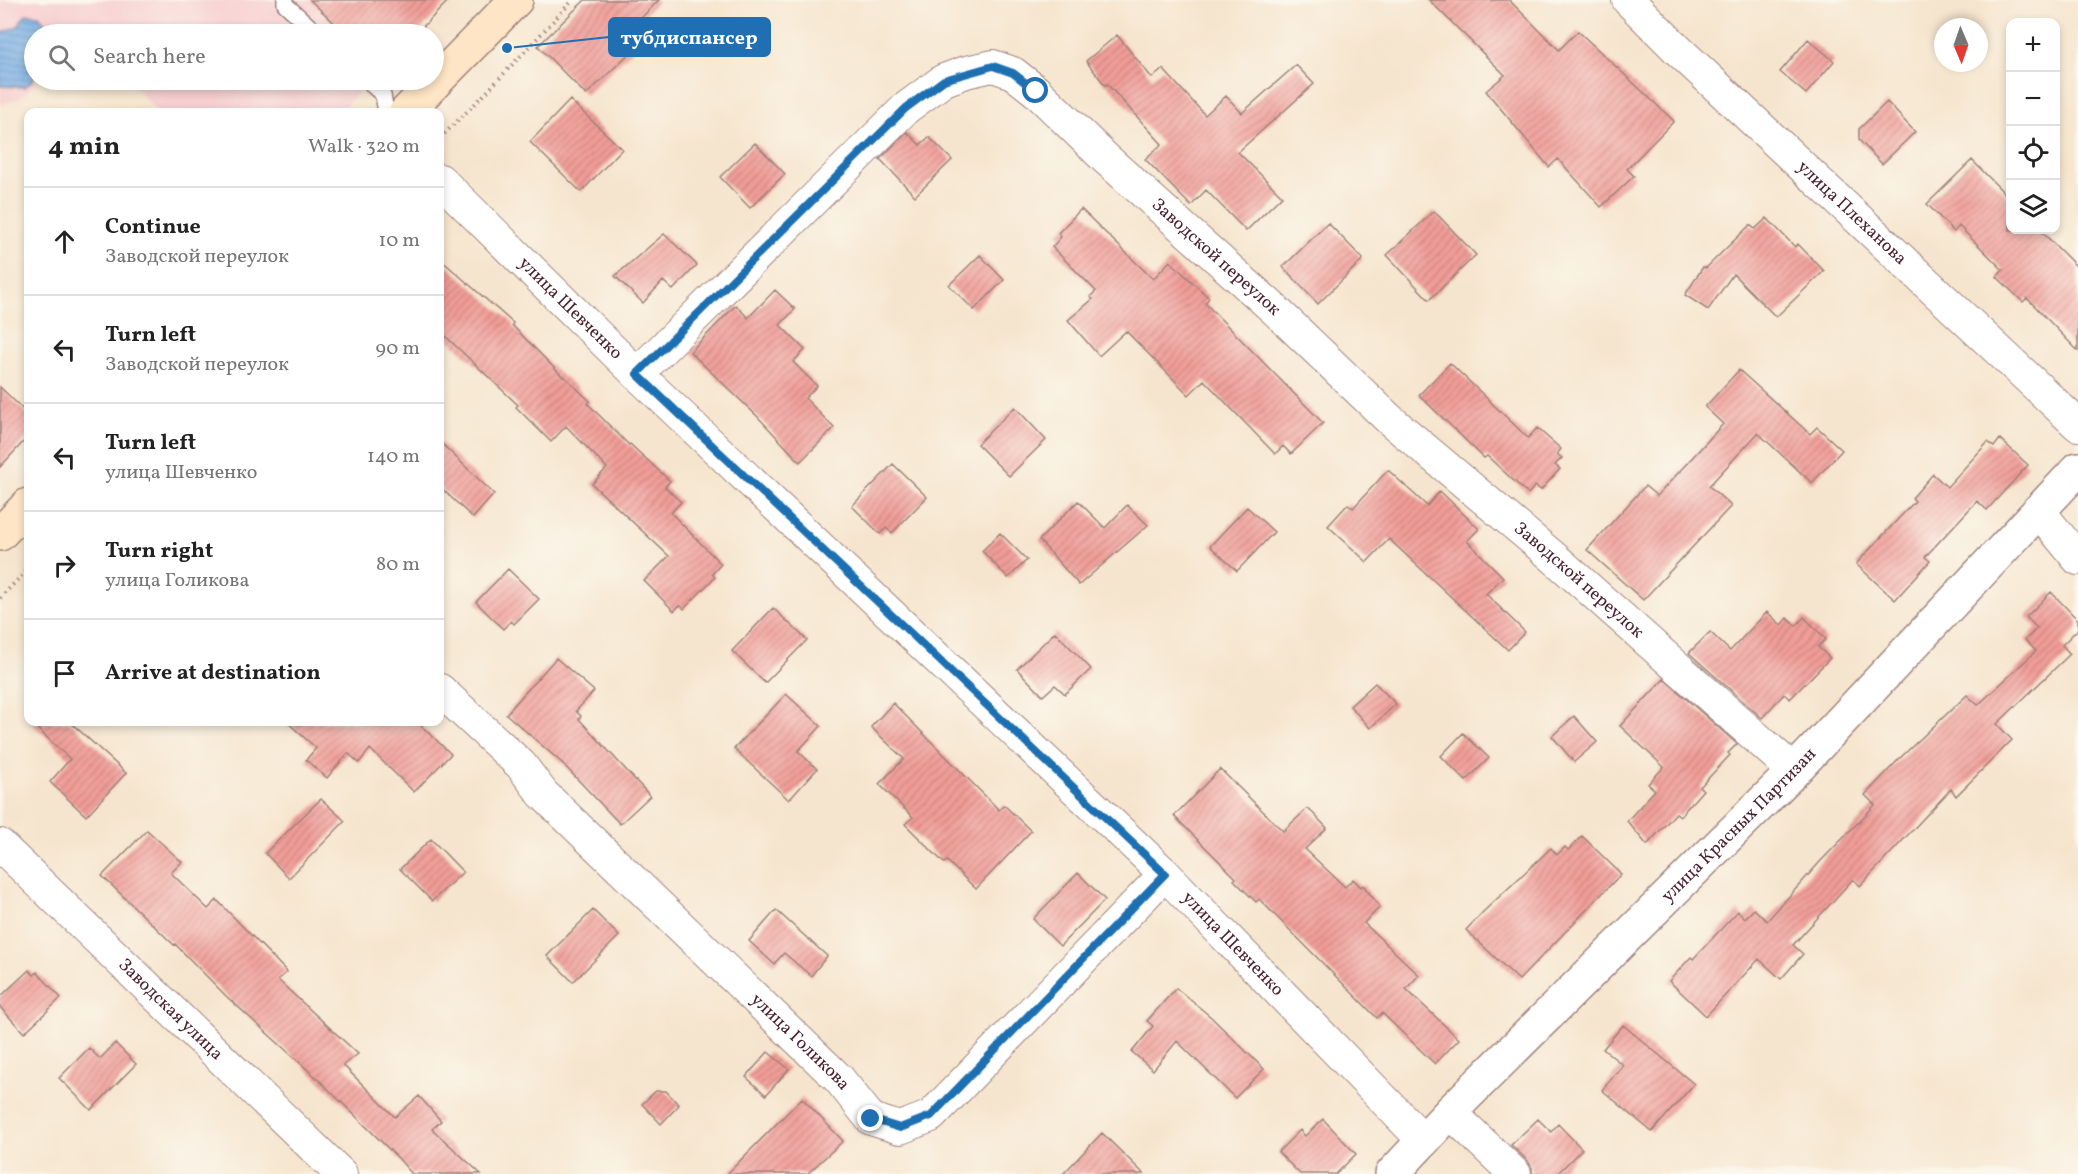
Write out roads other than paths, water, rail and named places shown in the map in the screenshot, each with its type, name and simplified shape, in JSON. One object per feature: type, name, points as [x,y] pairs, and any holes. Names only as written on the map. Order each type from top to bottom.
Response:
[{"type":"main road","points":[[444,73],[516,0]]},
{"type":"main road","points":[[410,108],[428,90]]},
{"type":"main road","points":[[0,534],[24,510]]},
{"type":"street","name":"улица Плеханова","points":[[1628,0],[2078,425]]},
{"type":"street","name":"Заводской переулок","points":[[637,374],[906,108],[944,80],[993,66],[1013,73],[1036,91],[1105,158],[1273,308],[1389,419],[1551,555],[1794,771]]},
{"type":"street","name":"улица Шевченко","points":[[444,184],[637,374],[1165,874],[1424,1141]]},
{"type":"street","name":"улица Красных Партизан","points":[[1392,1174],[1450,1112],[1794,771],[2078,469]]},
{"type":"street","points":[[2038,510],[2078,559]]},
{"type":"street","name":"улица Голикова","points":[[444,694],[521,765],[543,794],[839,1079],[871,1119],[900,1128],[931,1116],[1165,874]]},
{"type":"street","name":"Заводская улица","points":[[0,845],[341,1174]]},
{"type":"street","points":[[1450,1112],[1515,1174]]},
{"type":"lane","points":[[285,0],[285,4],[307,24]]},
{"type":"lane","points":[[377,90],[383,95],[385,108]]},
{"type":"water","points":[[27,14],[39,15],[46,24],[24,24],[24,87],[0,86],[0,36],[20,25],[21,20]]},
{"type":"place","name":"тубдиспансер","points":[[507,48]]}]
